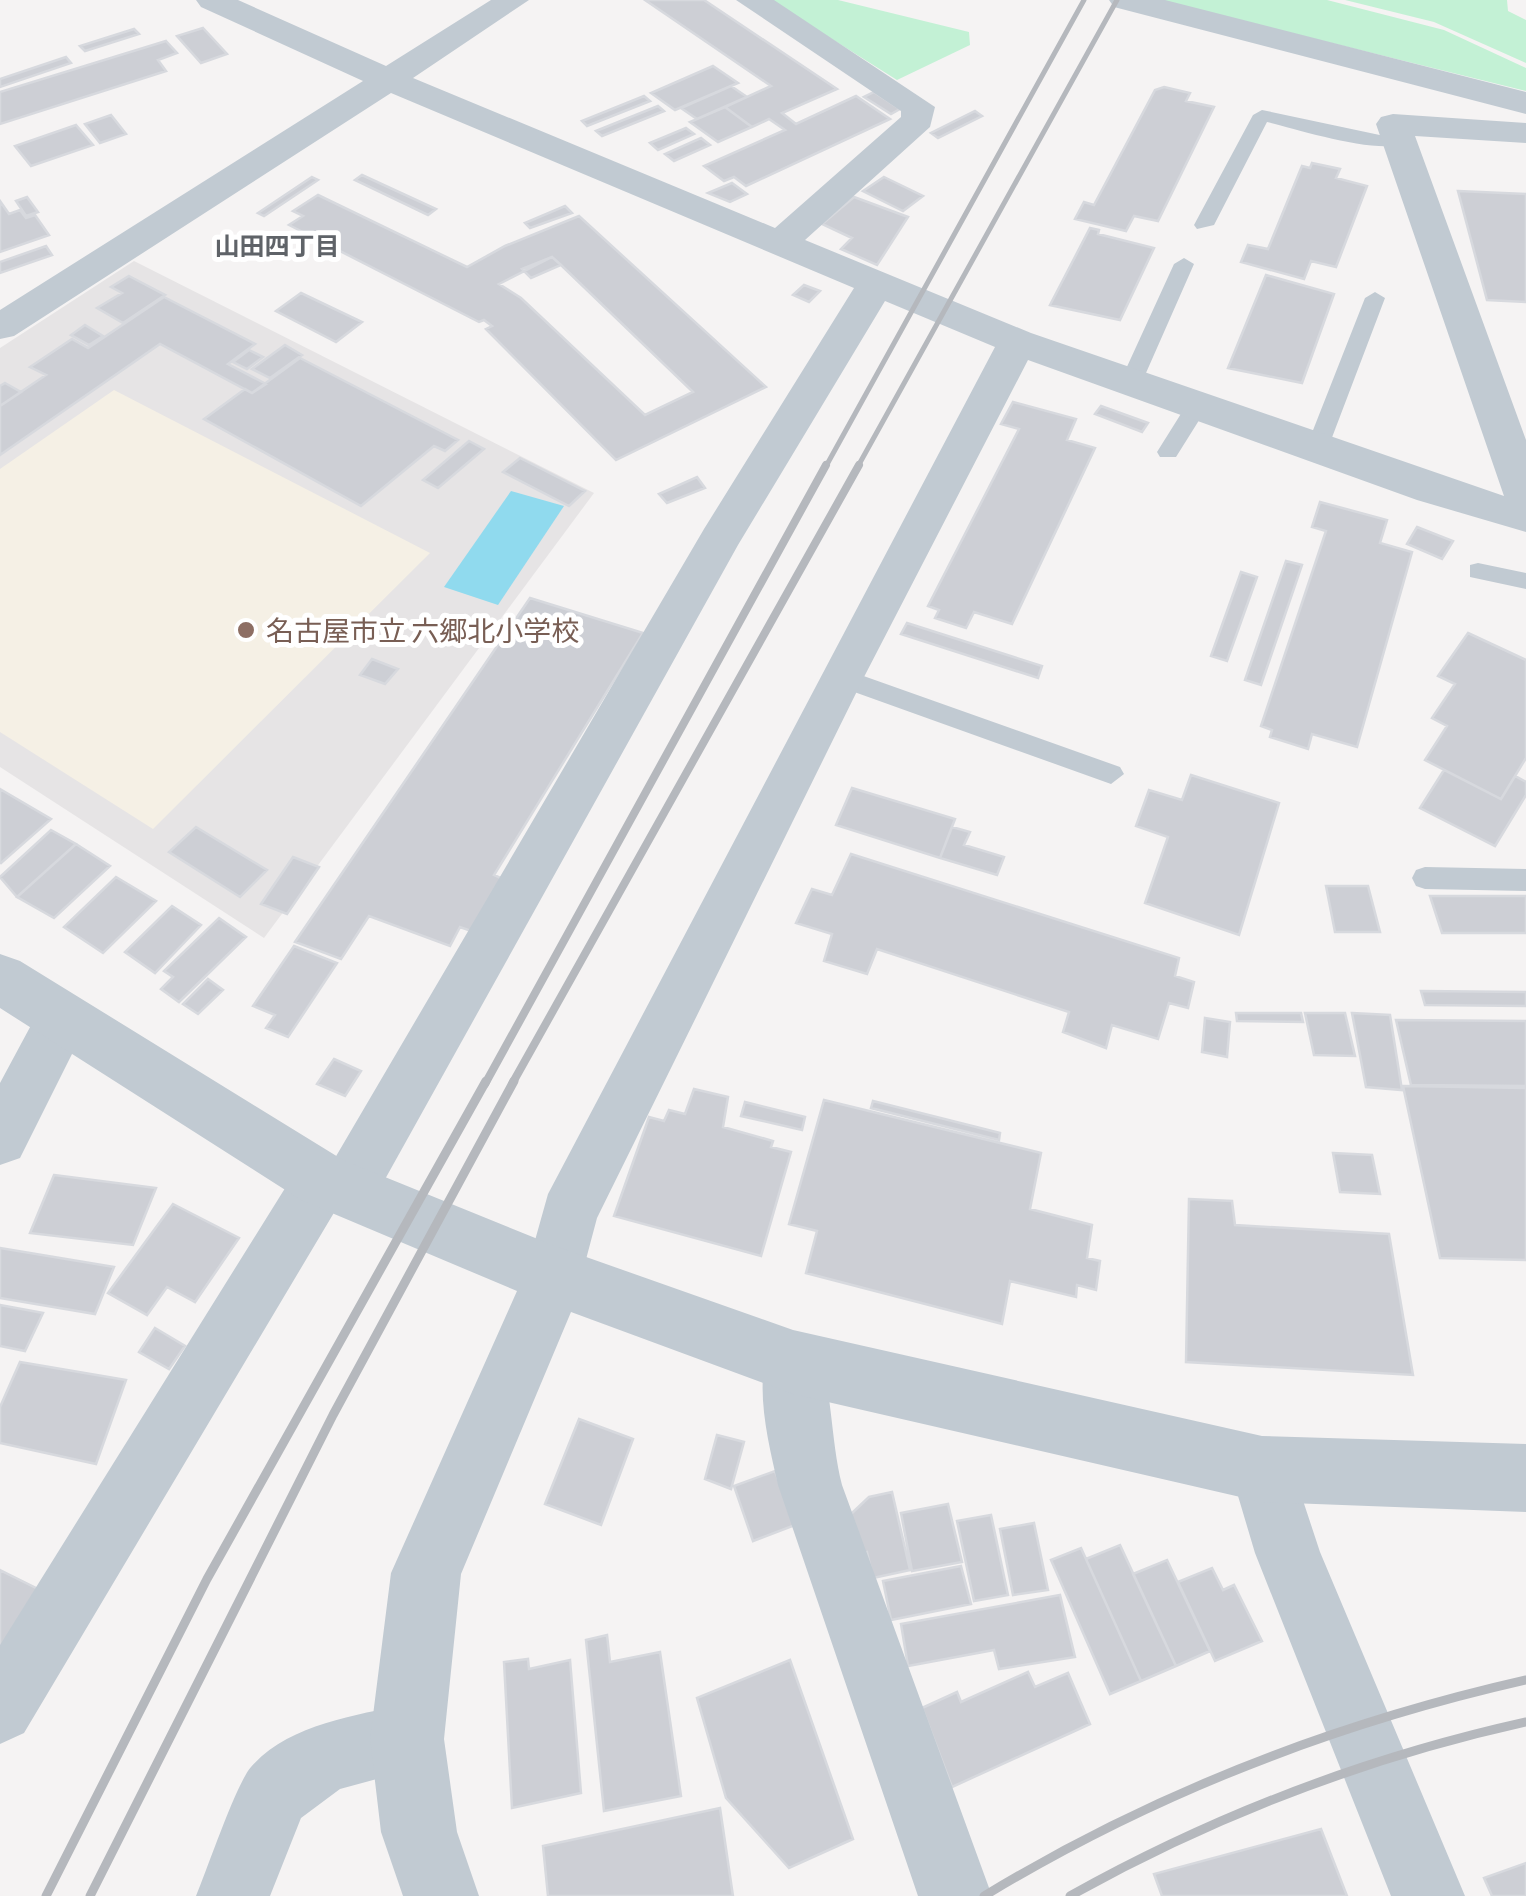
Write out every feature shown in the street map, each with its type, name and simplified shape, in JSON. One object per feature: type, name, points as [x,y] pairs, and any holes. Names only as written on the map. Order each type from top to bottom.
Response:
[{"type":"street","points":[[212,0],[389,80],[1017,342],[1432,490],[1526,517]]},
{"type":"street","points":[[0,327],[513,0]]},
{"type":"street","points":[[752,0],[918,107],[918,120],[782,241]]},
{"type":"street","points":[[1126,0],[1526,103]]},
{"type":"street","points":[[1526,133],[1393,124],[1526,498]]},
{"type":"street","points":[[0,1709],[335,1184],[876,284]]},
{"type":"street","points":[[441,1896],[420,1832],[407,1739],[426,1573],[555,1276],[569,1214],[841,677],[1017,342]]},
{"type":"street","points":[[0,978],[62,1020],[335,1184],[555,1276],[793,1362],[1262,1468],[1526,1478]]},
{"type":"street","points":[[0,1139],[62,1020]]},
{"type":"street","points":[[793,1362],[799,1439],[810,1485],[955,1896]]},
{"type":"street","points":[[1262,1468],[1288,1553],[1428,1896]]},
{"type":"street","points":[[233,1896],[275,1793],[324,1758],[407,1739]]},
{"type":"lane","points":[[1204,224],[1262,115],[1350,136],[1399,141]]},
{"type":"lane","points":[[1131,382],[1184,264]]},
{"type":"lane","points":[[1317,448],[1375,298]]},
{"type":"lane","points":[[1168,452],[1197,406]]},
{"type":"lane","points":[[1478,571],[1526,581]]},
{"type":"lane","points":[[841,677],[1111,774]]},
{"type":"lane","points":[[1424,878],[1526,880]]},
{"type":"shaded area","name":"名古屋市立 六郷北小学校","points":[[134,261],[594,493],[264,938],[0,767],[0,348]]},
{"type":"green space","points":[[770,0],[838,0],[969,32],[970,45],[897,80]]},
{"type":"green space","points":[[1158,0],[1327,0],[1444,30],[1526,68],[1526,91]]},
{"type":"green space","points":[[1345,0],[1507,0],[1508,11],[1526,20],[1526,63],[1434,22]]},
{"type":"sand","points":[[114,390],[430,553],[153,829],[0,732],[0,469]]},
{"type":"water","points":[[511,491],[564,506],[498,605],[444,587]]},
{"type":"building","points":[[645,0],[704,0],[837,89],[782,113],[796,124],[856,96],[890,119],[746,186],[734,177],[724,181],[704,166],[785,130],[769,119],[752,127],[725,107],[771,86]]},
{"type":"building","points":[[203,28],[227,54],[201,63],[177,36]]},
{"type":"building","points":[[134,29],[139,34],[85,51],[80,46]]},
{"type":"building","points":[[166,41],[177,53],[158,60],[166,71],[0,124],[0,92]]},
{"type":"building","points":[[66,57],[71,63],[0,87],[0,79]]},
{"type":"building","points":[[713,66],[738,83],[675,110],[651,93]]},
{"type":"building","points":[[731,86],[747,97],[697,119],[681,108]]},
{"type":"building","points":[[1164,87],[1190,93],[1186,101],[1214,107],[1158,221],[1134,216],[1126,231],[1075,219],[1084,202],[1094,205],[1155,90]]},
{"type":"building","points":[[874,92],[900,109],[891,114],[864,97]]},
{"type":"building","points":[[644,96],[650,101],[587,126],[582,121]]},
{"type":"building","points":[[658,106],[664,111],[602,136],[596,131]]},
{"type":"building","points":[[725,107],[752,127],[718,142],[690,122]]},
{"type":"building","points":[[975,111],[982,116],[938,138],[931,133]]},
{"type":"building","points":[[111,115],[126,134],[100,143],[85,124]]},
{"type":"building","points":[[76,125],[93,145],[31,166],[15,146]]},
{"type":"building","points":[[686,128],[694,134],[658,150],[650,143]]},
{"type":"building","points":[[701,138],[710,145],[674,161],[665,154]]},
{"type":"building","points":[[1312,163],[1340,169],[1336,178],[1367,186],[1336,267],[1311,261],[1304,279],[1241,262],[1248,245],[1268,249],[1302,166],[1310,168]]},
{"type":"building","points":[[362,175],[436,209],[428,215],[355,180]]},
{"type":"building","points":[[312,177],[318,180],[264,216],[258,213]]},
{"type":"building","points":[[884,177],[923,196],[903,211],[863,191]]},
{"type":"building","points":[[732,183],[747,194],[730,202],[708,193]]},
{"type":"building","points":[[1458,191],[1526,194],[1526,302],[1487,300]]},
{"type":"building","points":[[318,195],[467,267],[505,246],[579,216],[766,387],[616,460],[486,329],[492,326],[289,225],[303,216],[293,211]],"holes":[[[552,257],[693,392],[645,415],[521,298],[499,284]]]},
{"type":"building","points":[[27,197],[38,212],[26,216],[16,201]]},
{"type":"building","points":[[854,197],[908,217],[877,265],[841,249],[852,238],[822,224]]},
{"type":"building","points":[[0,201],[9,214],[20,210],[26,218],[35,215],[49,235],[0,252]]},
{"type":"building","points":[[565,206],[572,213],[530,228],[525,223]]},
{"type":"building","points":[[1090,228],[1099,230],[1098,234],[1154,248],[1120,320],[1050,305]]},
{"type":"building","points":[[46,246],[52,255],[0,273],[0,262]]},
{"type":"building","points":[[552,257],[561,265],[531,278],[522,269]]},
{"type":"building","points":[[1266,275],[1334,294],[1302,383],[1228,368]]},
{"type":"building","points":[[129,276],[165,295],[123,323],[97,308],[122,293],[111,287]]},
{"type":"building","points":[[804,285],[820,291],[809,302],[793,295]]},
{"type":"building","points":[[301,293],[362,322],[336,342],[276,311]]},
{"type":"building","points":[[164,297],[255,344],[228,364],[266,384],[252,393],[160,344],[0,455],[0,406],[46,375],[30,367],[72,339],[88,348]]},
{"type":"building","points":[[85,325],[103,336],[89,345],[71,335]]},
{"type":"building","points":[[285,345],[302,355],[270,378],[252,369]]},
{"type":"building","points":[[249,350],[263,357],[247,369],[233,362]]},
{"type":"building","points":[[300,358],[458,440],[445,451],[434,446],[361,506],[204,419],[245,389],[252,393]]},
{"type":"building","points":[[5,383],[21,392],[0,406],[0,386]]},
{"type":"building","points":[[1013,402],[1076,419],[1067,440],[1095,448],[1012,624],[974,612],[966,628],[935,618],[939,610],[928,606],[1019,429],[1001,424]]},
{"type":"building","points":[[1101,406],[1148,423],[1142,432],[1095,414]]},
{"type":"building","points":[[469,441],[484,449],[438,488],[423,480]]},
{"type":"building","points":[[520,458],[585,491],[569,506],[503,472]]},
{"type":"building","points":[[697,477],[705,488],[667,503],[659,494]]},
{"type":"building","points":[[1320,502],[1387,520],[1380,543],[1412,552],[1357,747],[1312,734],[1308,749],[1270,737],[1272,730],[1261,726],[1326,531],[1312,527]]},
{"type":"building","points":[[1417,527],[1453,541],[1442,559],[1407,544]]},
{"type":"building","points":[[1286,561],[1302,565],[1261,685],[1245,680]]},
{"type":"building","points":[[1241,572],[1257,577],[1227,661],[1211,656]]},
{"type":"building","points":[[530,598],[643,633],[494,875],[505,880],[474,932],[460,927],[450,946],[369,916],[341,959],[295,942]]},
{"type":"building","points":[[907,623],[1042,666],[1038,678],[901,634]]},
{"type":"building","points":[[1468,633],[1526,660],[1526,758],[1501,799],[1425,760],[1447,726],[1432,718],[1455,684],[1438,676]]},
{"type":"building","points":[[372,659],[398,669],[385,684],[360,675]]},
{"type":"building","points":[[1444,770],[1501,799],[1515,776],[1526,782],[1526,795],[1495,846],[1420,808]]},
{"type":"building","points":[[1191,775],[1279,803],[1239,935],[1145,903],[1168,837],[1136,826],[1149,790],[1182,800]]},
{"type":"building","points":[[852,788],[955,819],[940,858],[836,825]]},
{"type":"building","points":[[0,789],[51,819],[1,863],[0,862]]},
{"type":"building","points":[[196,827],[267,870],[240,897],[169,852]]},
{"type":"building","points":[[952,827],[970,832],[964,845],[1004,857],[997,875],[940,858]]},
{"type":"building","points":[[51,830],[76,844],[17,897],[0,877]]},
{"type":"building","points":[[76,844],[110,866],[54,918],[17,897]]},
{"type":"building","points":[[851,854],[1179,958],[1175,976],[1194,982],[1188,1008],[1169,1003],[1158,1039],[1112,1025],[1106,1048],[1063,1032],[1069,1012],[877,949],[867,974],[824,961],[832,934],[796,923],[812,889],[832,895]]},
{"type":"building","points":[[293,857],[319,867],[287,914],[261,904]]},
{"type":"building","points":[[116,877],[156,901],[103,953],[64,927]]},
{"type":"building","points":[[1326,886],[1368,886],[1380,932],[1335,932]]},
{"type":"building","points":[[1430,896],[1526,896],[1526,933],[1442,933]]},
{"type":"building","points":[[172,906],[201,925],[155,973],[125,952]]},
{"type":"building","points":[[219,918],[246,937],[179,1002],[161,989],[173,977],[164,971]]},
{"type":"building","points":[[294,946],[337,963],[288,1037],[266,1028],[275,1015],[253,1006]]},
{"type":"building","points":[[208,979],[223,990],[198,1014],[183,1004]]},
{"type":"building","points":[[1421,991],[1526,992],[1526,1006],[1425,1005]]},
{"type":"building","points":[[1236,1013],[1301,1013],[1303,1022],[1237,1021]]},
{"type":"building","points":[[1305,1013],[1345,1013],[1355,1056],[1314,1055]]},
{"type":"building","points":[[1352,1013],[1390,1015],[1402,1090],[1366,1087]]},
{"type":"building","points":[[1205,1018],[1230,1022],[1227,1057],[1202,1052]]},
{"type":"building","points":[[1396,1020],[1526,1021],[1526,1086],[1411,1085]]},
{"type":"building","points":[[334,1059],[361,1071],[345,1096],[317,1084]]},
{"type":"building","points":[[1403,1086],[1526,1088],[1526,1260],[1440,1258]]},
{"type":"building","points":[[694,1089],[728,1097],[723,1127],[773,1141],[771,1147],[791,1152],[761,1256],[614,1216],[649,1117],[664,1121],[669,1110],[685,1114]]},
{"type":"building","points":[[824,1100],[1041,1153],[1030,1209],[1092,1225],[1087,1258],[1100,1261],[1096,1290],[1077,1285],[1076,1297],[1010,1281],[1002,1324],[806,1273],[817,1231],[789,1224]]},
{"type":"building","points":[[873,1101],[1000,1133],[999,1140],[871,1108]]},
{"type":"building","points":[[745,1102],[805,1117],[802,1130],[741,1116]]},
{"type":"building","points":[[1333,1153],[1372,1155],[1380,1194],[1340,1192]]},
{"type":"building","points":[[54,1175],[156,1188],[133,1245],[30,1233]]},
{"type":"building","points":[[1189,1199],[1232,1201],[1235,1225],[1389,1234],[1413,1375],[1186,1362]]},
{"type":"building","points":[[173,1204],[239,1238],[195,1302],[167,1287],[147,1315],[108,1293]]},
{"type":"building","points":[[0,1248],[114,1267],[95,1314],[0,1298]]},
{"type":"building","points":[[0,1305],[43,1313],[25,1351],[0,1346]]},
{"type":"building","points":[[155,1328],[185,1346],[169,1369],[139,1352]]},
{"type":"building","points":[[20,1362],[126,1380],[96,1464],[0,1443],[0,1407]]},
{"type":"building","points":[[579,1419],[633,1439],[601,1525],[545,1504]]},
{"type":"building","points":[[717,1435],[744,1442],[731,1489],[705,1479]]},
{"type":"building","points":[[775,1471],[795,1525],[753,1541],[734,1486]]},
{"type":"building","points":[[892,1492],[910,1570],[873,1578],[867,1552],[861,1554],[851,1514],[869,1497]]},
{"type":"building","points":[[948,1504],[962,1562],[912,1571],[901,1513]]},
{"type":"building","points":[[991,1515],[1008,1595],[974,1601],[957,1521]]},
{"type":"building","points":[[1034,1523],[1048,1590],[1013,1595],[1000,1529]]},
{"type":"building","points":[[1120,1545],[1176,1666],[1141,1681],[1086,1559]]},
{"type":"building","points":[[1081,1548],[1141,1681],[1110,1694],[1051,1560]]},
{"type":"building","points":[[1167,1560],[1210,1651],[1176,1666],[1133,1574]]},
{"type":"building","points":[[961,1566],[971,1604],[891,1620],[883,1581]]},
{"type":"building","points":[[1212,1568],[1223,1590],[1234,1585],[1262,1641],[1215,1661],[1178,1582]]},
{"type":"building","points":[[0,1570],[38,1589],[0,1652]]},
{"type":"building","points":[[1060,1595],[1075,1657],[999,1669],[994,1650],[908,1666],[901,1624]]},
{"type":"building","points":[[607,1635],[610,1662],[660,1652],[681,1796],[604,1811],[586,1640]]},
{"type":"building","points":[[528,1659],[529,1669],[570,1660],[581,1793],[512,1808],[504,1662]]},
{"type":"building","points":[[790,1660],[853,1839],[789,1868],[726,1798],[697,1698]]},
{"type":"building","points":[[1028,1672],[1035,1687],[1068,1673],[1090,1724],[952,1787],[922,1708],[957,1692],[961,1702]]},
{"type":"building","points":[[720,1808],[733,1896],[548,1896],[543,1846]]},
{"type":"building","points":[[1321,1829],[1347,1896],[1162,1896],[1154,1874]]},
{"type":"building","points":[[1526,1863],[1526,1896],[1492,1896],[1484,1878]]},
{"type":"railway","points":[[825,468],[1084,0]]},
{"type":"railway","points":[[857,468],[1117,0]]},
{"type":"railway","points":[[485,1084],[826,465]]},
{"type":"railway","points":[[512,1084],[859,465]]},
{"type":"railway","points":[[46,1896],[207,1579],[486,1081]]},
{"type":"railway","points":[[90,1896],[333,1415],[514,1081]]},
{"type":"railway","points":[[984,1896],[1113,1825],[1246,1766],[1383,1718],[1526,1680]]},
{"type":"railway","points":[[1070,1896],[1180,1840],[1292,1792],[1407,1753],[1526,1722]]},
{"type":"place","name":"名古屋市立 六郷北小学校","points":[[246,630]]},
{"type":"district","name":"山田四丁目","points":[[277,245]]}]
